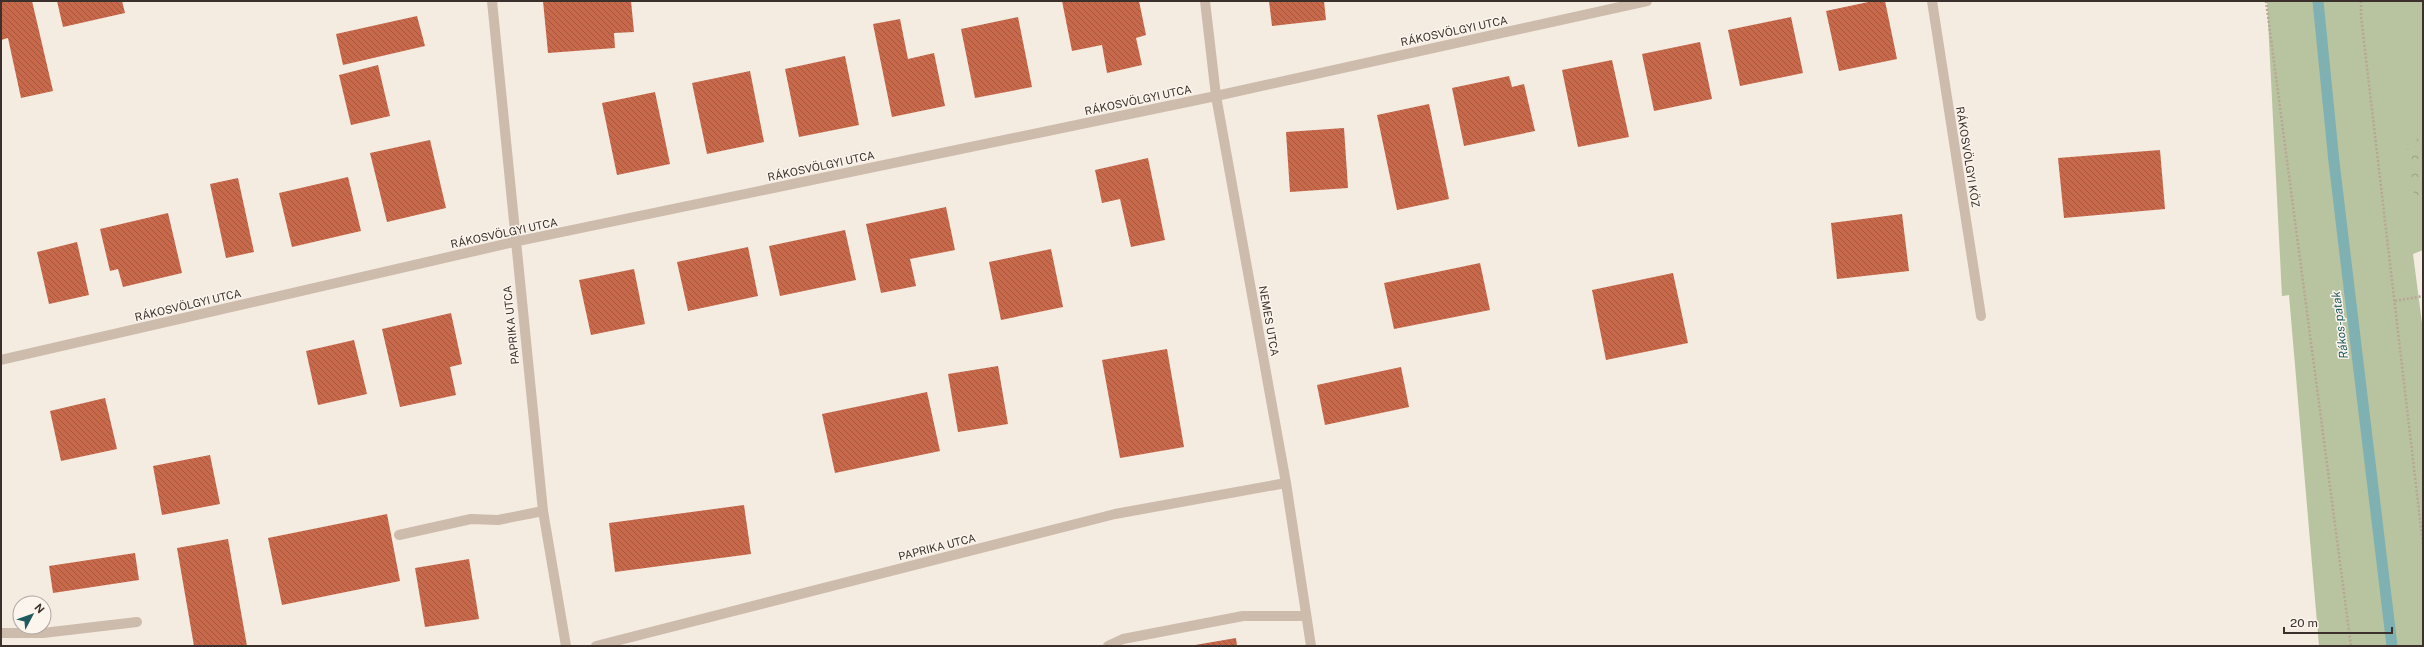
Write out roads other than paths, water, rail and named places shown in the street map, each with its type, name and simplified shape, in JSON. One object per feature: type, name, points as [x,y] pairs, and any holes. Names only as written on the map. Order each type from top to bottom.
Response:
[{"type":"street","name":"PAPRIKA UTCA","points":[[492,1],[514,242],[543,511],[566,646]]},
{"type":"street","name":"NEMES UTCA","points":[[1205,1],[1216,96],[1286,483],[1311,646]]},
{"type":"street","name":"RÁKOSVÖLGYI UTCA","points":[[1,360],[514,242],[1216,96],[1647,1]]},
{"type":"street","name":"RÁKOSVÖLGYI KÖZ","points":[[1932,1],[1981,316]]},
{"type":"street","name":"PAPRIKA UTCA","points":[[596,646],[1115,514],[1286,483]]},
{"type":"street","points":[[399,535],[471,520],[498,520],[543,511]]},
{"type":"street","points":[[1108,646],[1123,639],[1243,616],[1306,616]]},
{"type":"street","points":[[1,633],[43,633],[137,622]]},
{"type":"waterway","name":"Rákos-patak","points":[[2318,1],[2334,162],[2392,646]]}]
